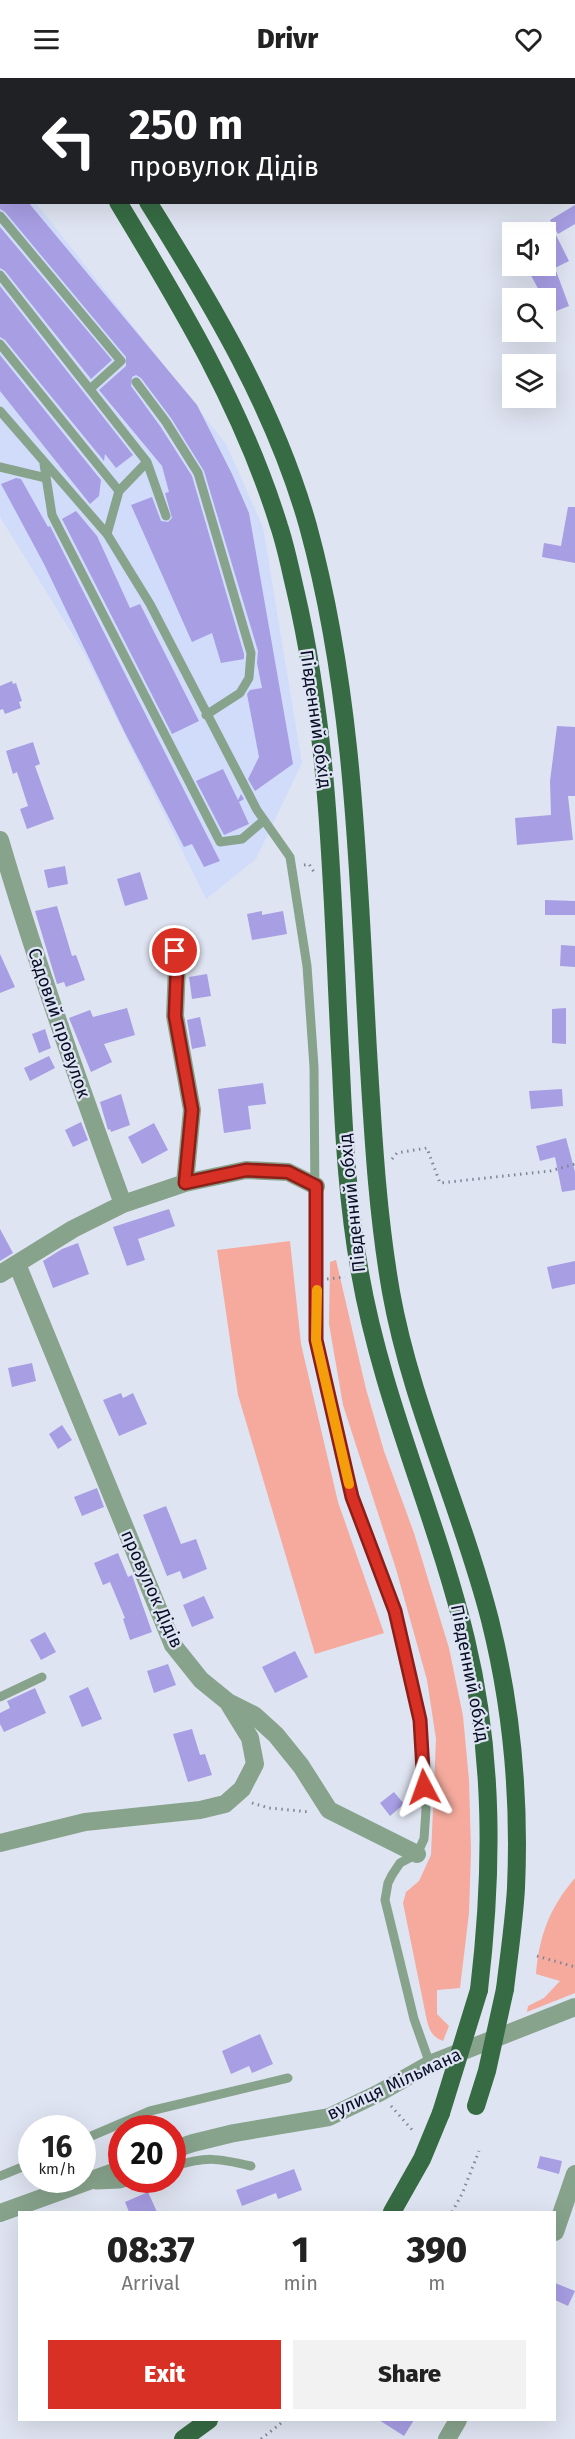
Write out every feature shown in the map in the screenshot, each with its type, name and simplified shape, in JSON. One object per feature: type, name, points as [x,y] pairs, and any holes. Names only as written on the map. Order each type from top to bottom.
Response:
[{"type":"main road","name":"Південний обхід","points":[[119,204],[170,287],[231,401],[256,460],[280,529],[312,678],[327,804],[346,1167],[360,1274],[375,1346],[396,1419],[434,1528],[466,1640],[485,1747],[489,1870],[486,1928],[479,1990],[441,2113],[422,2159],[393,2211]]},
{"type":"main road","name":"Південний обхід","points":[[149,204],[196,278],[262,403],[284,456],[307,523],[332,629],[347,729],[354,798],[375,1165],[381,1231],[392,1297],[424,1416],[461,1521],[489,1616],[504,1677],[511,1730],[517,1836],[512,1936],[505,1989],[487,2071],[476,2106]]},
{"type":"main road","points":[[183,2439],[208,2421]]},
{"type":"street","name":"Садовий провулок","points":[[0,840],[19,905],[74,1069],[123,1204]]},
{"type":"street","points":[[173,937],[177,965],[175,1016],[192,1110],[185,1183]]},
{"type":"street","points":[[0,1274],[74,1229],[123,1204],[185,1183],[246,1170],[288,1172],[316,1186]]},
{"type":"street","name":"провулок Дідів","points":[[17,1264],[173,1645],[201,1680],[228,1702],[254,1715],[276,1735],[301,1766],[329,1810]]},
{"type":"street","points":[[0,1843],[85,1822],[200,1810],[225,1804],[243,1789],[255,1764],[250,1738],[228,1702]]},
{"type":"street","points":[[329,1810],[417,1854]]},
{"type":"street","name":"вулиця Мільмана","points":[[186,2145],[234,2133],[329,2117],[379,2093],[430,2064],[575,2007]]},
{"type":"street","points":[[556,2229],[575,2174]]},
{"type":"street","points":[[0,2213],[56,2193]]},
{"type":"street","points":[[447,2439],[457,2421]]},
{"type":"lane","points":[[0,216],[121,361],[90,389]]},
{"type":"lane","points":[[0,275],[147,462],[166,516]]},
{"type":"lane","points":[[0,344],[119,491]]},
{"type":"lane","points":[[136,382],[166,422],[198,473],[251,653],[249,678],[240,693],[206,715]]},
{"type":"lane","points":[[0,411],[107,534],[150,604],[263,821],[290,857],[308,966],[314,1067],[316,1340],[352,1497],[395,1611],[420,1720],[426,1810],[424,1839],[417,1854],[400,1863],[392,1875],[385,1900],[414,2019],[430,2064]]},
{"type":"lane","points":[[107,534],[119,491],[147,462]]},
{"type":"lane","points":[[44,464],[52,515],[220,842],[242,838],[263,821]]},
{"type":"lane","points":[[0,466],[46,478]]},
{"type":"lane","points":[[0,1697],[42,1677]]},
{"type":"lane","points":[[96,2134],[150,2111],[288,2078]]},
{"type":"lane","points":[[186,2162],[199,2158],[220,2158],[251,2166]]},
{"type":"lane","points":[[0,2176],[18,2169]]},
{"type":"path","points":[[397,1153],[427,1148],[440,1183],[550,1171],[575,1164]]},
{"type":"path","points":[[317,1280],[345,1276]]},
{"type":"path","points":[[233,1797],[268,1808],[307,1812],[329,1810]]},
{"type":"path","points":[[537,1956],[575,1967]]},
{"type":"path","points":[[379,2093],[416,2133]]},
{"type":"path","points":[[453,2211],[479,2151]]},
{"type":"path","points":[[261,2439],[284,2421]]},
{"type":"shaded area","points":[[0,204],[37,204],[226,444],[263,527],[302,763],[256,859],[206,899],[84,653],[0,517]]},
{"type":"shaded area","points":[[290,1241],[301,1344],[338,1502],[384,1633],[315,1654],[238,1395],[217,1250]]},
{"type":"shaded area","points":[[336,1260],[366,1389],[449,1648],[463,1716],[469,1780],[471,1851],[469,1913],[460,1988],[437,1990],[437,2014],[449,2026],[443,2041],[432,2034],[429,2028],[403,1903],[406,1892],[419,1881],[431,1855],[436,1739],[427,1680],[396,1569],[343,1405],[329,1324],[330,1262]]},
{"type":"shaded area","points":[[575,1878],[575,1993],[527,2012],[528,2006],[544,1998],[560,1981],[536,1974],[538,1960],[543,1935],[552,1911]]},
{"type":"building","points":[[0,204],[30,204],[197,405],[232,474],[249,513],[293,764],[255,791],[248,779],[259,757],[247,694],[250,690],[262,688],[257,663],[258,651],[204,471],[171,418],[141,378],[136,375],[132,377],[131,386],[192,476],[244,654],[244,659],[221,663],[212,633],[192,642],[131,505],[152,497],[161,521],[168,522],[172,518],[165,493],[169,492],[162,466],[99,390],[126,366],[126,357],[5,212],[0,209]]},
{"type":"building","points":[[575,205],[575,224],[558,234],[556,222],[550,220]]},
{"type":"building","points":[[0,227],[112,360],[91,379],[5,271],[0,268]]},
{"type":"building","points":[[556,235],[569,261],[556,268]]},
{"type":"building","points":[[556,271],[569,306],[556,311],[556,288],[538,288],[531,276],[556,276]]},
{"type":"building","points":[[0,286],[133,455],[116,468],[105,454],[104,461],[5,340],[0,337]]},
{"type":"building","points":[[0,355],[101,480],[99,496],[90,504],[0,391]]},
{"type":"building","points":[[16,478],[21,479],[48,527],[50,526],[220,861],[204,867],[192,844],[184,847],[124,731],[44,564],[1,484]]},
{"type":"building","points":[[568,507],[575,507],[575,563],[542,557],[544,543],[561,546]]},
{"type":"building","points":[[76,511],[97,536],[130,608],[140,604],[199,721],[172,734],[62,519]]},
{"type":"building","points":[[12,681],[13,684],[16,683],[22,701],[19,702],[21,708],[5,714],[3,709],[0,710],[0,686]]},
{"type":"building","points":[[557,726],[575,727],[575,796],[568,796],[573,840],[517,845],[515,818],[551,815],[550,781]]},
{"type":"building","points":[[33,742],[40,764],[35,766],[54,819],[27,829],[20,809],[28,806],[17,772],[13,774],[6,751]]},
{"type":"building","points":[[223,769],[238,800],[241,794],[244,799],[239,802],[249,824],[224,835],[196,781]]},
{"type":"building","points":[[65,866],[68,884],[48,888],[44,870]]},
{"type":"building","points":[[140,872],[148,899],[125,906],[117,879]]},
{"type":"building","points":[[545,900],[575,901],[575,915],[545,915]]},
{"type":"building","points":[[57,906],[72,956],[76,955],[85,980],[66,987],[64,982],[57,984],[35,911]]},
{"type":"building","points":[[262,911],[262,915],[283,911],[287,934],[252,940],[247,914]]},
{"type":"building","points":[[561,945],[575,946],[575,967],[560,966]]},
{"type":"building","points":[[0,954],[15,987],[0,993]]},
{"type":"building","points":[[207,974],[211,996],[192,999],[189,977]]},
{"type":"building","points":[[127,1008],[135,1035],[104,1044],[112,1062],[91,1072],[69,1018],[90,1010],[93,1017]]},
{"type":"building","points":[[566,1008],[566,1044],[552,1043],[552,1009]]},
{"type":"building","points":[[200,1017],[206,1046],[192,1049],[187,1020]]},
{"type":"building","points":[[45,1029],[51,1048],[39,1053],[32,1034]]},
{"type":"building","points":[[49,1056],[55,1068],[30,1081],[24,1068]]},
{"type":"building","points":[[263,1083],[266,1104],[248,1106],[251,1129],[224,1133],[218,1089]]},
{"type":"building","points":[[562,1089],[563,1106],[531,1109],[529,1091]]},
{"type":"building","points":[[121,1094],[130,1125],[111,1132],[110,1129],[108,1130],[100,1102]]},
{"type":"building","points":[[81,1122],[88,1140],[73,1147],[65,1130]]},
{"type":"building","points":[[154,1123],[168,1150],[142,1164],[128,1137]]},
{"type":"building","points":[[566,1138],[575,1172],[575,1190],[562,1192],[555,1157],[540,1161],[536,1146]]},
{"type":"building","points":[[169,1209],[175,1226],[138,1239],[145,1260],[127,1266],[113,1227]]},
{"type":"building","points":[[0,1229],[13,1253],[0,1261]]},
{"type":"building","points":[[78,1243],[89,1274],[53,1288],[43,1261],[62,1249]]},
{"type":"building","points":[[575,1261],[575,1284],[552,1289],[547,1267]]},
{"type":"building","points":[[32,1363],[36,1381],[12,1387],[8,1368]]},
{"type":"building","points":[[121,1393],[123,1398],[133,1393],[147,1424],[119,1436],[103,1400]]},
{"type":"building","points":[[62,1425],[72,1440],[58,1449],[49,1434]]},
{"type":"building","points":[[97,1488],[104,1507],[82,1516],[74,1497]]},
{"type":"building","points":[[166,1506],[181,1544],[196,1539],[207,1569],[183,1579],[180,1571],[167,1576],[143,1515]]},
{"type":"building","points":[[118,1553],[128,1577],[132,1575],[152,1632],[130,1640],[123,1619],[125,1618],[110,1582],[103,1585],[94,1563]]},
{"type":"building","points":[[204,1596],[214,1618],[192,1627],[183,1605]]},
{"type":"building","points":[[45,1632],[56,1652],[41,1660],[30,1640]]},
{"type":"building","points":[[295,1651],[308,1677],[275,1693],[262,1667]]},
{"type":"building","points":[[168,1664],[176,1685],[154,1693],[147,1671]]},
{"type":"building","points":[[88,1687],[102,1719],[82,1727],[69,1696]]},
{"type":"building","points":[[35,1688],[46,1713],[4,1732],[0,1724],[0,1713],[10,1708],[7,1701]]},
{"type":"building","points":[[192,1729],[200,1755],[205,1754],[212,1775],[188,1782],[173,1734]]},
{"type":"building","points":[[394,1792],[404,1804],[390,1816],[380,1803]]},
{"type":"building","points":[[260,2034],[273,2064],[252,2073],[249,2066],[231,2074],[222,2051]]},
{"type":"building","points":[[540,2156],[562,2161],[559,2174],[537,2168]]},
{"type":"building","points":[[294,2169],[302,2190],[278,2199],[276,2193],[242,2206],[236,2190]]},
{"type":"building","points":[[148,2193],[157,2211],[129,2211],[125,2202]]},
{"type":"building","points":[[556,2283],[575,2291],[568,2306],[556,2300]]},
{"type":"building","points":[[381,2421],[413,2421],[404,2436]]},
{"type":"slow traffic","points":[[317,1290],[316,1340],[349,1484]]},
{"type":"route","points":[[175,951],[177,965],[175,1016],[192,1110],[185,1183],[246,1170],[288,1172],[316,1186],[316,1340],[352,1497],[395,1611],[420,1720],[424,1787]]}]
